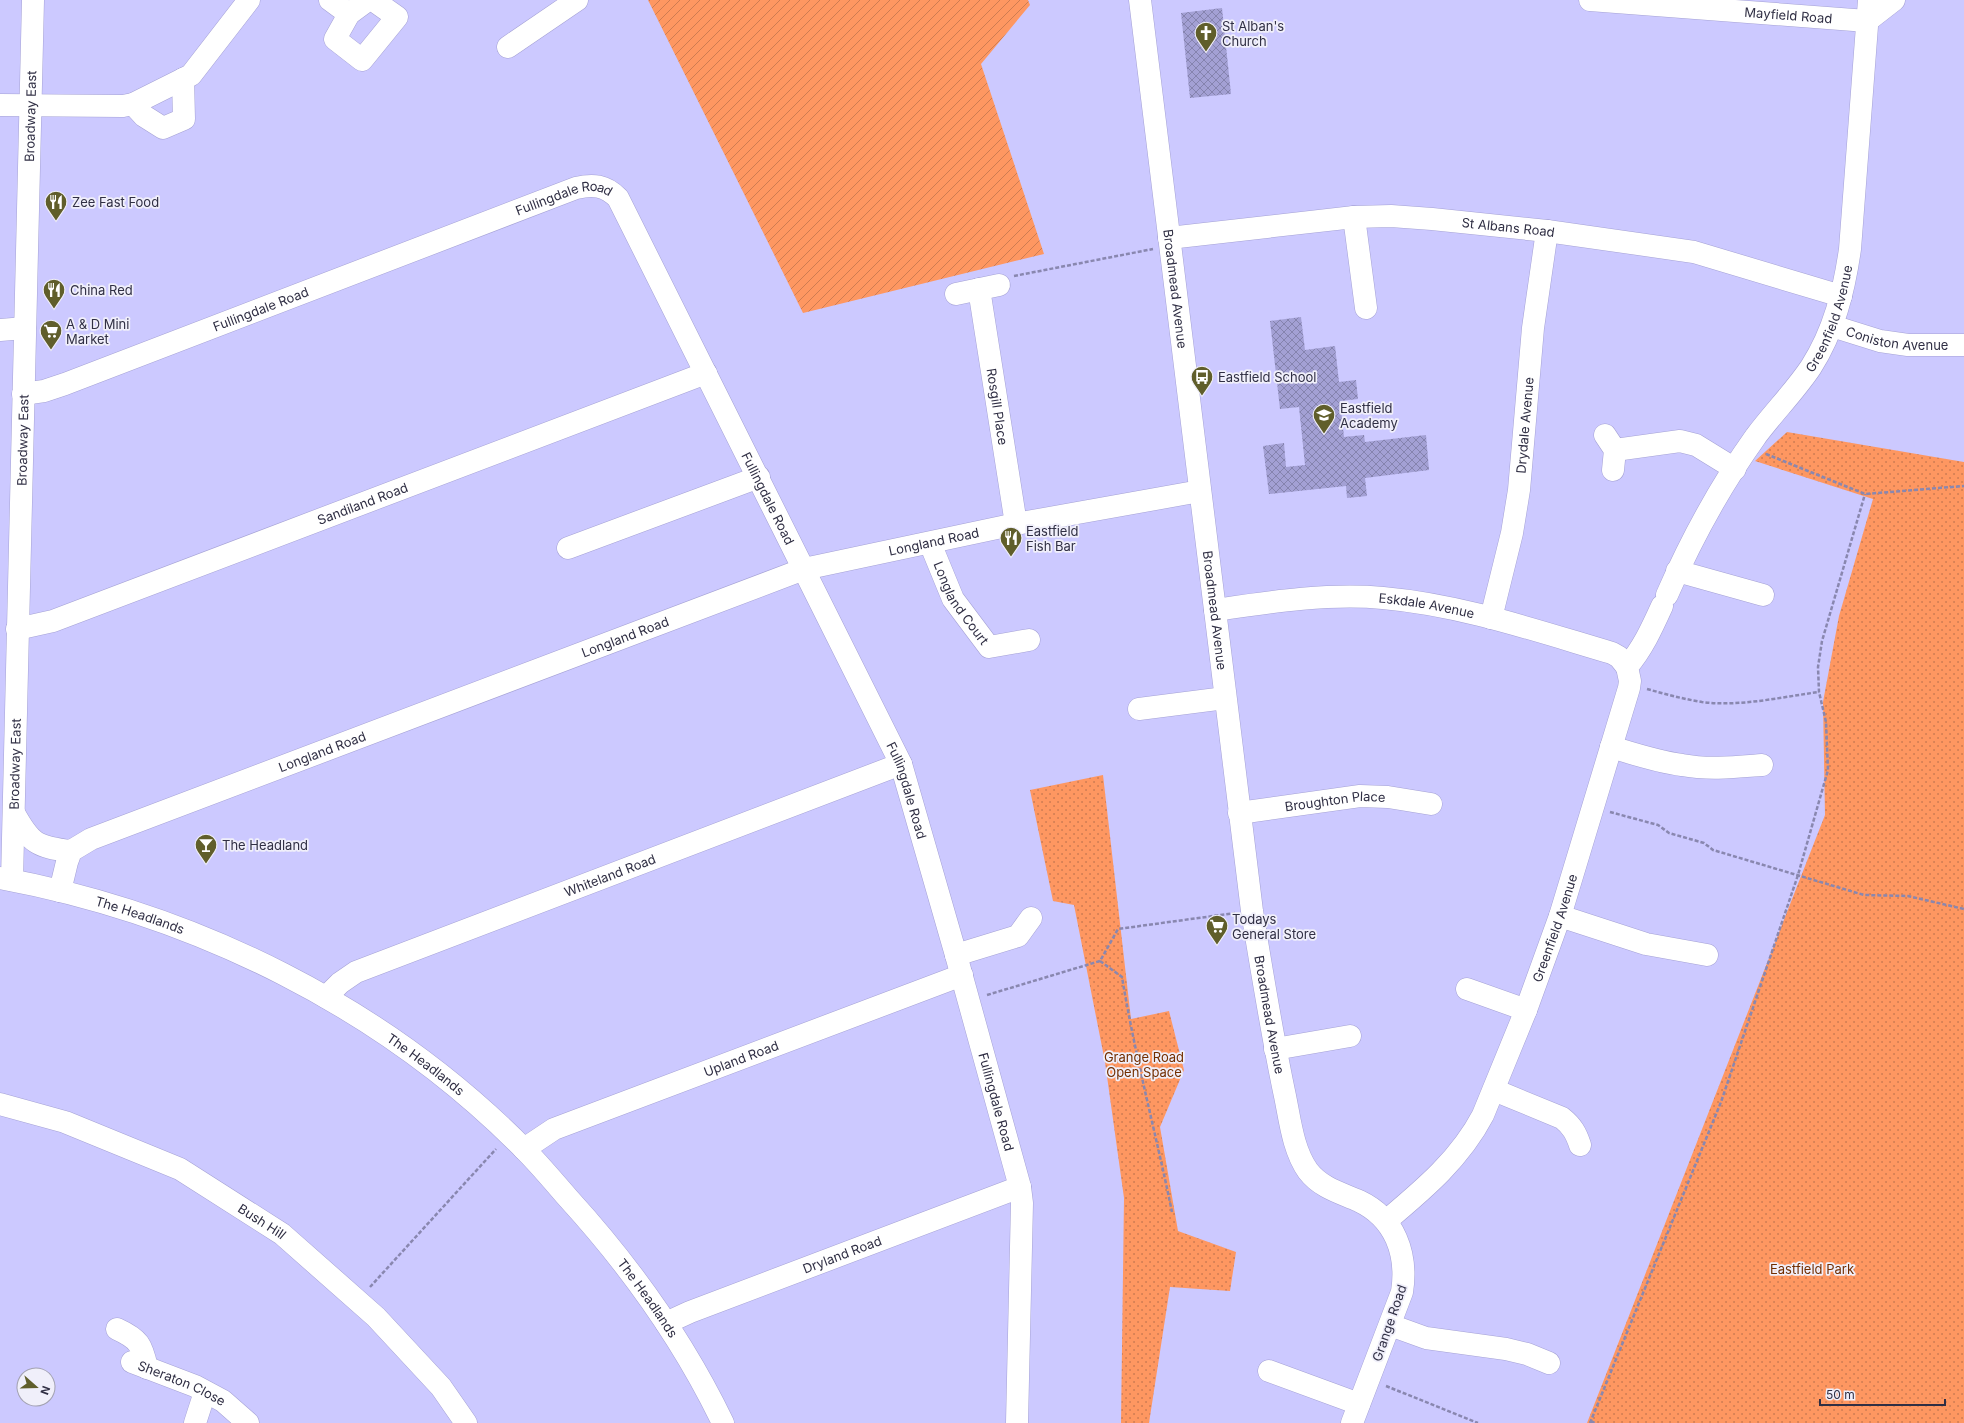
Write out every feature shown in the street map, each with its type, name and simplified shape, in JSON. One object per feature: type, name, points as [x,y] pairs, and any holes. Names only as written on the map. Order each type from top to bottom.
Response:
[{"type":"street","name":"Broadway East","points":[[6,879],[14,813],[24,328],[33,0]]},
{"type":"street","points":[[0,105],[123,106],[133,104],[191,75],[250,0]]},
{"type":"street","points":[[330,0],[349,14]]},
{"type":"street","points":[[368,0],[349,14],[335,39],[362,60],[396,17],[373,0]]},
{"type":"street","points":[[508,47],[577,0]]},
{"type":"street","name":"Broadmead Avenue","points":[[1140,0],[1239,813],[1252,911],[1275,1049],[1293,1136],[1303,1162],[1308,1171],[1323,1185],[1345,1196]]},
{"type":"street","name":"Mayfield Road","points":[[1590,0],[1868,10]]},
{"type":"street","points":[[1868,10],[1894,0]]},
{"type":"street","name":"Greenfield Avenue","points":[[1386,1221],[1438,1177],[1457,1156],[1475,1130],[1494,1090],[1526,1010],[1560,916],[1611,747],[1628,675],[1648,637],[1677,571],[1697,532],[1749,447],[1810,367],[1832,326],[1841,296],[1850,249],[1868,10]]},
{"type":"street","points":[[133,104],[144,116],[163,128],[184,119],[183,79]]},
{"type":"street","name":"Fullingdale Road","points":[[23,394],[44,391],[65,384],[576,188],[593,185],[610,190],[623,207],[901,764],[969,1000],[1020,1187],[1022,1203],[1017,1423]]},
{"type":"street","name":"St Albans Road","points":[[1170,242],[1354,217],[1391,216],[1432,219],[1547,231],[1694,252],[1841,296]]},
{"type":"street","points":[[1354,217],[1366,308]]},
{"type":"street","name":"Drydale Avenue","points":[[1491,618],[1512,533],[1518,497],[1533,328],[1547,231]]},
{"type":"street","points":[[956,294],[989,287]]},
{"type":"street","name":"Rosgill Place","points":[[989,287],[1016,524]]},
{"type":"street","name":"Coniston Avenue","points":[[1832,326],[1880,341],[1908,345],[1964,345]]},
{"type":"street","points":[[0,330],[24,328]]},
{"type":"street","name":"Sandiland Road","points":[[17,628],[53,621],[706,372]]},
{"type":"street","points":[[1611,452],[1680,441],[1696,445],[1735,469]]},
{"type":"street","points":[[568,548],[758,477]]},
{"type":"street","name":"Longland Road","points":[[71,851],[77,846],[106,834],[804,569],[1016,524],[1200,491]]},
{"type":"street","name":"Longland Court","points":[[930,543],[953,599],[989,647],[1029,640]]},
{"type":"street","points":[[1677,571],[1763,595]]},
{"type":"street","name":"Eskdale Avenue","points":[[1215,610],[1304,600],[1367,598],[1421,602],[1459,609],[1612,653],[1619,657],[1628,675]]},
{"type":"street","points":[[1139,709],[1225,698]]},
{"type":"street","points":[[1611,747],[1658,761],[1683,766],[1723,768],[1762,765]]},
{"type":"street","name":"Whiteland Road","points":[[326,997],[340,983],[356,972],[901,764]]},
{"type":"street","name":"Broughton Place","points":[[1239,813],[1360,796],[1388,797],[1431,804]]},
{"type":"street","points":[[14,813],[24,832],[32,840],[51,849],[71,851],[60,891]]},
{"type":"street","name":"The Headlands","points":[[6,879],[60,891],[205,937],[326,997],[371,1025],[420,1059],[462,1092],[516,1142],[599,1233],[631,1272],[666,1323],[690,1362],[723,1423]]},
{"type":"street","points":[[1560,916],[1646,944],[1707,955]]},
{"type":"street","name":"Upland Road","points":[[516,1142],[554,1129],[959,965],[1018,936],[1031,918]]},
{"type":"street","points":[[1467,989],[1526,1010]]},
{"type":"street","points":[[1275,1049],[1350,1036]]},
{"type":"street","points":[[1494,1090],[1562,1118],[1571,1125],[1580,1145]]},
{"type":"street","name":"Bush Hill","points":[[0,1104],[65,1122],[180,1169],[282,1234],[376,1317],[442,1387],[466,1423]]},
{"type":"street","name":"Dryland Road","points":[[666,1323],[690,1312],[1020,1187]]},
{"type":"street","name":"Grange Road","points":[[1269,1371],[1356,1414],[1402,1292],[1404,1277],[1400,1247],[1395,1233],[1386,1221],[1370,1207],[1345,1196]]},
{"type":"street","points":[[1390,1325],[1426,1338],[1506,1349],[1526,1354],[1549,1363]]},
{"type":"street","points":[[117,1329],[130,1335],[139,1342],[143,1349],[140,1365]]},
{"type":"street","points":[[140,1365],[155,1348]]},
{"type":"street","name":"Sheraton Close","points":[[140,1365],[223,1401],[248,1423]]},
{"type":"street","points":[[195,1423],[205,1392]]},
{"type":"path","points":[[989,287],[1004,278],[1170,242]]},
{"type":"path","points":[[1749,447],[1865,494],[1964,486]]},
{"type":"path","points":[[1595,1423],[1591,1422],[1721,1102],[1798,875],[1828,770],[1826,722],[1818,692],[1818,668],[1822,640],[1865,494]]},
{"type":"path","points":[[1628,675],[1684,698],[1702,702],[1725,703],[1753,701],[1818,692]]},
{"type":"path","points":[[1594,807],[1658,825],[1669,833],[1704,843],[1713,850],[1864,895],[1908,896],[1964,909]]},
{"type":"path","points":[[969,1000],[1100,961],[1118,929],[1252,911]]},
{"type":"path","points":[[1100,961],[1122,977],[1130,1024],[1172,1212]]},
{"type":"path","points":[[358,1300],[516,1142]]},
{"type":"path","points":[[1369,1379],[1478,1423]]},
{"type":"green space","points":[[648,0],[1028,0],[1030,5],[981,64],[1044,254],[803,313]]},
{"type":"green space","name":"Eastfield Park","points":[[1787,432],[1964,462],[1964,1423],[1587,1423],[1825,815],[1823,702],[1839,616],[1873,499],[1755,461]]},
{"type":"green space","name":"Grange Road Open Space","points":[[1103,775],[1131,1019],[1169,1011],[1184,1070],[1160,1127],[1178,1231],[1236,1252],[1230,1291],[1170,1287],[1149,1423],[1121,1423],[1124,1198],[1105,1062],[1074,905],[1053,901],[1030,790]]},
{"type":"building","name":"St Alban's Church","points":[[1222,8],[1231,94],[1190,98],[1181,13]]},
{"type":"building","points":[[1301,317],[1305,350],[1335,346],[1339,382],[1356,380],[1358,399],[1340,401],[1344,437],[1364,435],[1365,442],[1426,435],[1429,470],[1365,478],[1367,496],[1347,498],[1346,486],[1269,494],[1263,446],[1284,443],[1286,467],[1305,465],[1299,407],[1280,409],[1270,321]]},
{"type":"place","name":"St Alban's Church","points":[[1206,52]]},
{"type":"place","name":"Zee Fast Food","points":[[56,222]]},
{"type":"place","name":"China Red","points":[[54,310]]},
{"type":"place","name":"A & D Mini Market","points":[[51,350]]},
{"type":"place","name":"Eastfield School","points":[[1202,396]]},
{"type":"place","name":"Eastfield Academy","points":[[1324,434]]},
{"type":"place","name":"Eastfield Fish Bar","points":[[1011,558]]},
{"type":"place","name":"The Headland","points":[[206,864]]},
{"type":"place","name":"Todays General Store","points":[[1217,946]]}]
